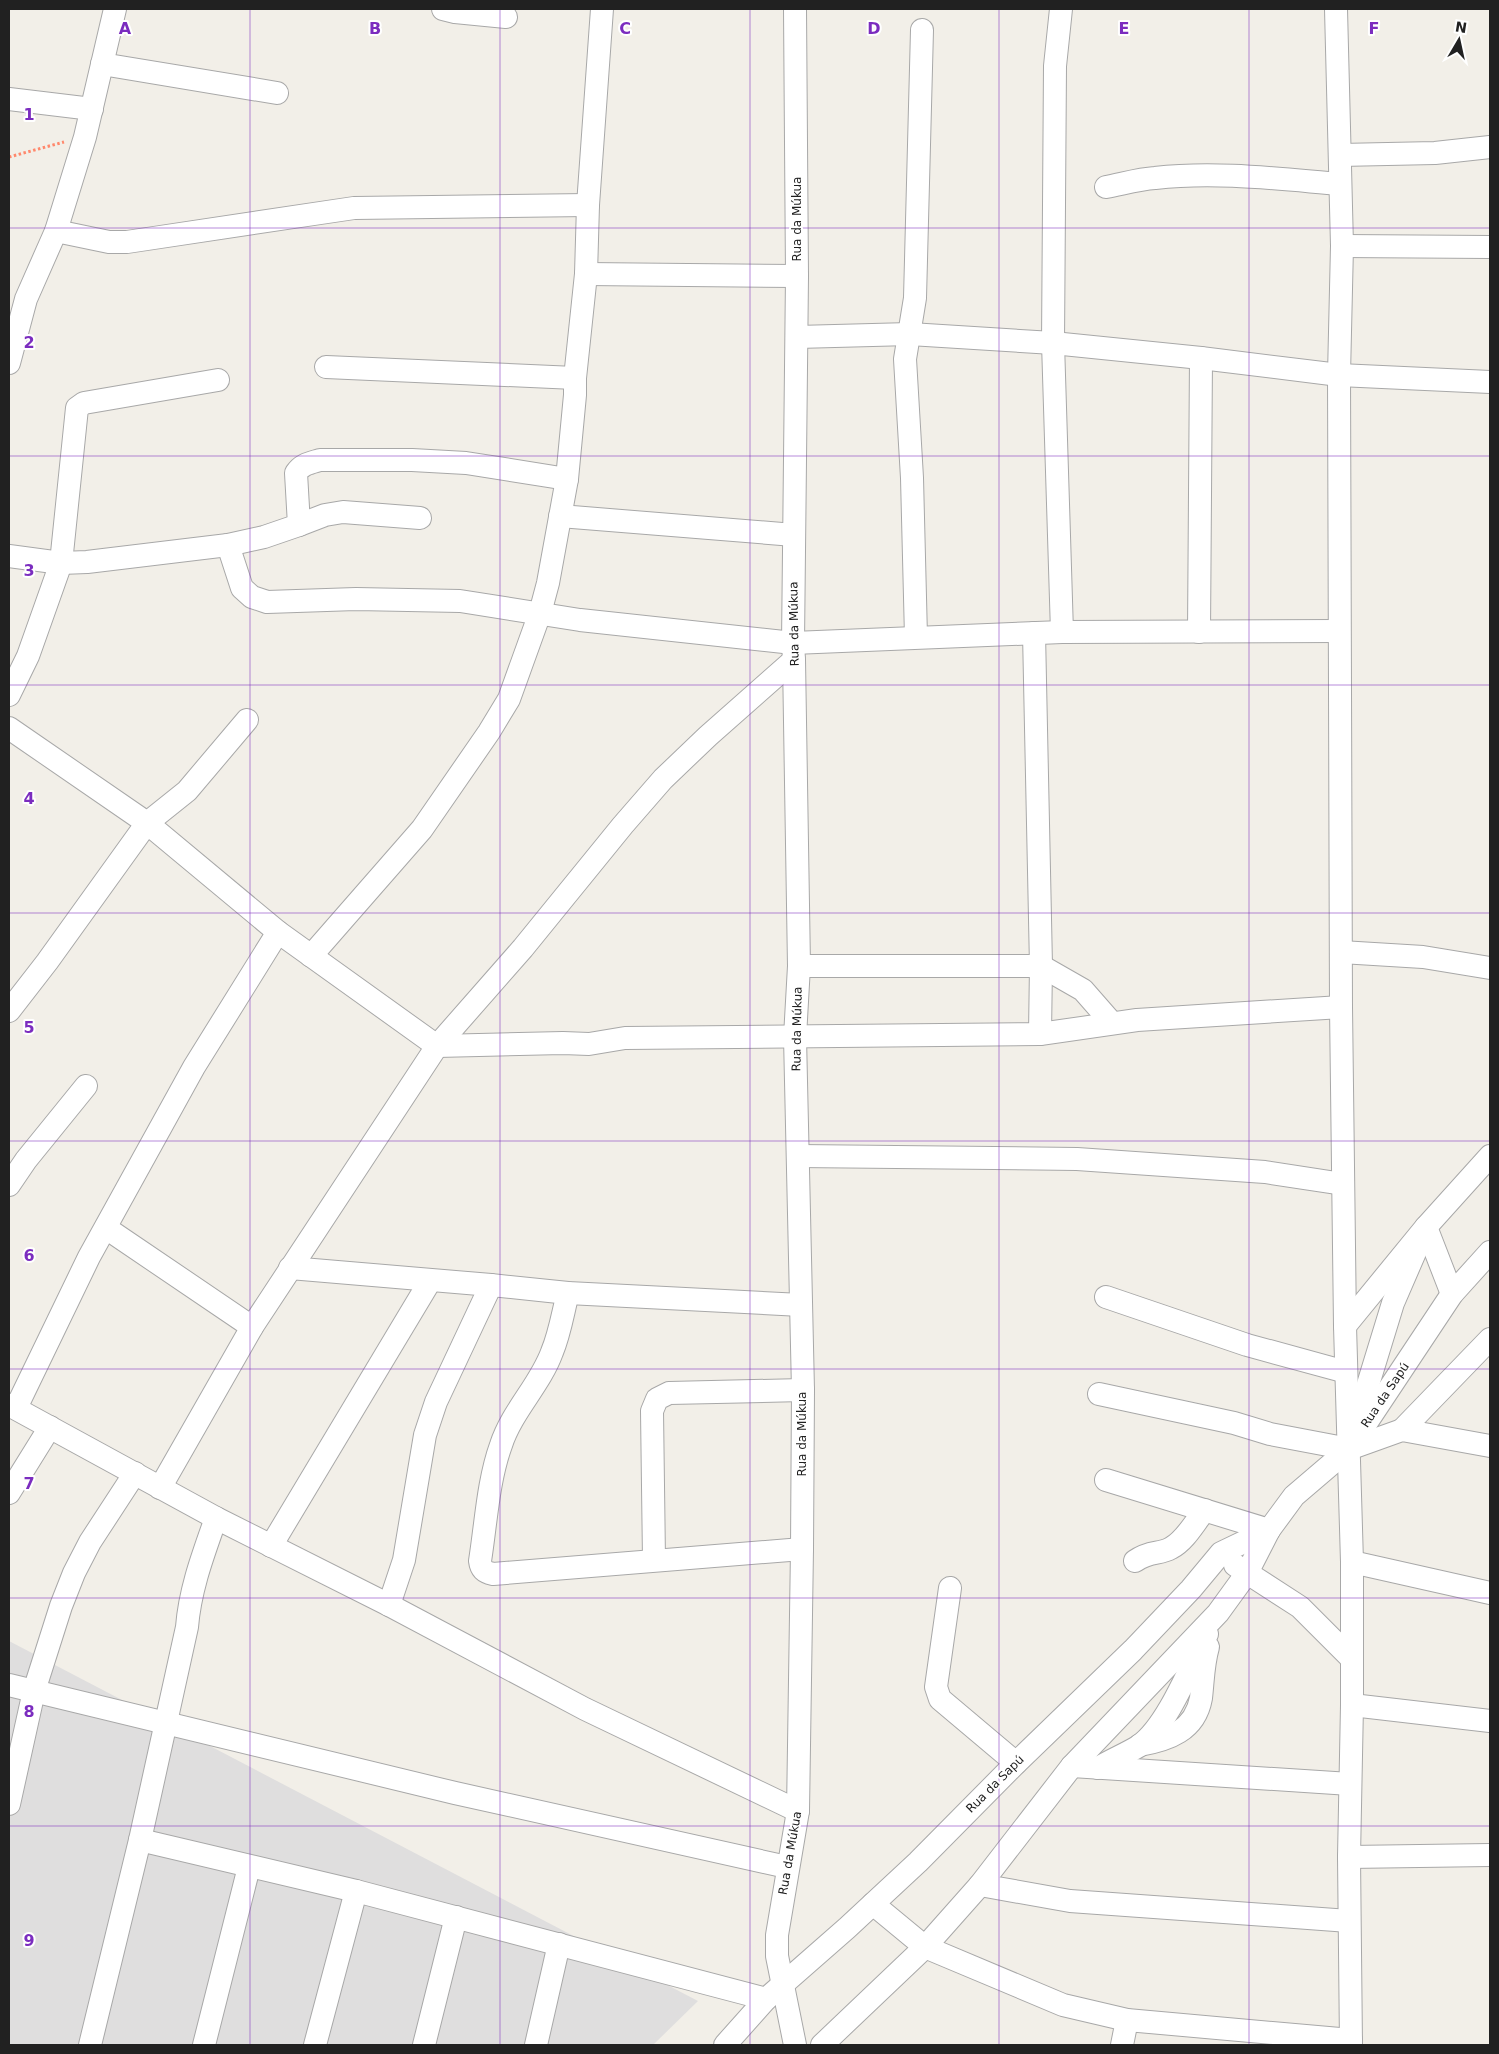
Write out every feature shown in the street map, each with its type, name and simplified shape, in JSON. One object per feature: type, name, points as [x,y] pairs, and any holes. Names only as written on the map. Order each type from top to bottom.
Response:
[{"type":"street","points":[[9,363],[18,303],[56,231],[85,137],[116,9]]},
{"type":"street","points":[[442,9],[506,18]]},
{"type":"street","points":[[311,956],[422,829],[489,732],[509,699],[540,612],[548,583],[560,516],[576,395],[575,378],[586,274],[588,205],[602,9]]},
{"type":"street","name":"Rua da Múkua","points":[[795,9],[797,337],[793,651],[799,966],[795,1037],[803,1390],[802,1549],[798,1811],[777,1934],[777,1956],[795,2045]]},
{"type":"street","points":[[1061,9],[1055,66],[1053,343],[1062,632]]},
{"type":"street","points":[[873,1904],[924,1946],[1063,2005],[1127,2020],[1351,2043],[1348,1857],[1352,1705],[1352,1562],[1345,1326],[1341,1007],[1339,375],[1342,246],[1336,9]]},
{"type":"street","points":[[916,637],[912,478],[905,359],[915,291],[922,30]]},
{"type":"street","points":[[102,64],[277,93]]},
{"type":"street","points":[[9,99],[92,109]]},
{"type":"street","points":[[1340,155],[1435,153],[1490,147]]},
{"type":"street","points":[[1106,187],[1155,178],[1195,176],[1237,176],[1340,184]]},
{"type":"street","points":[[56,231],[109,242],[127,242],[354,208],[588,205]]},
{"type":"street","points":[[1342,246],[1490,247]]},
{"type":"street","points":[[586,274],[797,276]]},
{"type":"street","points":[[797,337],[910,334],[1053,343],[1201,358],[1339,375],[1490,382]]},
{"type":"street","points":[[1199,632],[1201,358]]},
{"type":"street","points":[[326,367],[575,378]]},
{"type":"street","points":[[9,695],[28,656],[61,563],[76,412],[80,405],[218,380]]},
{"type":"street","points":[[299,525],[296,473],[300,467],[320,460],[412,460],[466,463],[566,479]]},
{"type":"street","points":[[9,556],[61,563],[87,562],[228,545],[264,537],[325,515],[344,512],[420,518]]},
{"type":"street","points":[[560,516],[794,536]]},
{"type":"street","points":[[228,545],[242,588],[252,597],[267,602],[356,599],[460,601],[793,651],[916,637],[1062,632],[1339,631]]},
{"type":"street","points":[[1034,634],[1041,966],[1040,1034]]},
{"type":"street","points":[[160,1488],[252,1327],[437,1046],[523,948],[663,779],[793,651]]},
{"type":"street","points":[[9,1012],[147,823],[187,791],[247,720]]},
{"type":"street","points":[[9,728],[147,823],[278,932],[437,1046],[588,1044],[625,1038],[1040,1034],[1111,1022],[1341,1007]]},
{"type":"street","points":[[278,932],[194,1067],[89,1257],[12,1406],[216,1518],[389,1605],[585,1709],[798,1811]]},
{"type":"street","points":[[1341,952],[1423,956],[1490,968]]},
{"type":"street","points":[[799,966],[1041,966],[1083,990],[1111,1022]]},
{"type":"street","points":[[9,1185],[26,1160],[86,1086]]},
{"type":"street","points":[[798,1156],[1077,1159],[1265,1172],[1343,1184]]},
{"type":"street","points":[[1345,1326],[1426,1227],[1490,1156]]},
{"type":"street","points":[[1426,1227],[1452,1294]]},
{"type":"street","points":[[1348,1449],[1393,1303],[1426,1227]]},
{"type":"street","points":[[106,1228],[252,1327]]},
{"type":"street","name":"Rua da Sapú","points":[[822,2045],[924,1946],[980,1885],[1072,1766],[1218,1613],[1247,1573],[1269,1530],[1294,1496],[1348,1449],[1452,1294],[1490,1252]]},
{"type":"street","points":[[290,1268],[568,1293],[801,1305]]},
{"type":"street","points":[[271,1546],[430,1281]]},
{"type":"street","points":[[389,1605],[404,1560],[425,1435],[436,1402],[491,1285]]},
{"type":"street","points":[[568,1293],[552,1352],[538,1380],[511,1420],[500,1446],[491,1489],[480,1560],[481,1568],[486,1573],[493,1574],[802,1549]]},
{"type":"street","points":[[1106,1297],[1247,1345],[1346,1372]]},
{"type":"street","points":[[1099,1394],[1234,1423],[1270,1434],[1348,1449],[1402,1430],[1490,1339]]},
{"type":"street","points":[[654,1560],[652,1411],[657,1399],[669,1393],[803,1390]]},
{"type":"street","points":[[9,1493],[50,1427]]},
{"type":"street","points":[[1402,1430],[1490,1446]]},
{"type":"street","points":[[9,1804],[34,1691],[74,1573],[90,1542],[135,1473]]},
{"type":"street","points":[[1106,1480],[1269,1530]]},
{"type":"street","points":[[1135,1561],[1146,1554],[1170,1549],[1179,1543],[1204,1510]]},
{"type":"street","points":[[90,2045],[166,1724],[187,1627],[188,1606],[195,1578],[216,1518]]},
{"type":"street","name":"Rua da Sapú","points":[[725,2045],[766,1999],[918,1862],[1016,1763],[1133,1650],[1191,1589],[1221,1553],[1269,1530]]},
{"type":"street","points":[[1221,1553],[1247,1573],[1300,1607],[1352,1659]]},
{"type":"street","points":[[1352,1562],[1490,1593]]},
{"type":"street","points":[[950,1588],[936,1687],[940,1699],[1016,1763]]},
{"type":"street","points":[[1098,1768],[1140,1745],[1154,1731],[1166,1715],[1218,1613]]},
{"type":"street","points":[[9,1685],[455,1794],[787,1868]]},
{"type":"street","points":[[1352,1705],[1490,1721]]},
{"type":"street","points":[[1072,1766],[1350,1784]]},
{"type":"street","points":[[140,1840],[356,1891],[766,1999]]},
{"type":"street","points":[[1348,1857],[1490,1855]]},
{"type":"street","points":[[204,2045],[249,1867]]},
{"type":"street","points":[[980,1885],[1070,1901],[1349,1921]]},
{"type":"street","points":[[316,2045],[356,1891]]},
{"type":"street","points":[[424,2045],[456,1917]]},
{"type":"street","points":[[536,2045],[559,1944]]},
{"type":"street","points":[[1122,2045],[1127,2020]]},
{"type":"path","points":[[9,157],[85,137]]},
{"type":"shaded area","points":[[9,1641],[698,2001],[653,2045],[9,2045]]}]
